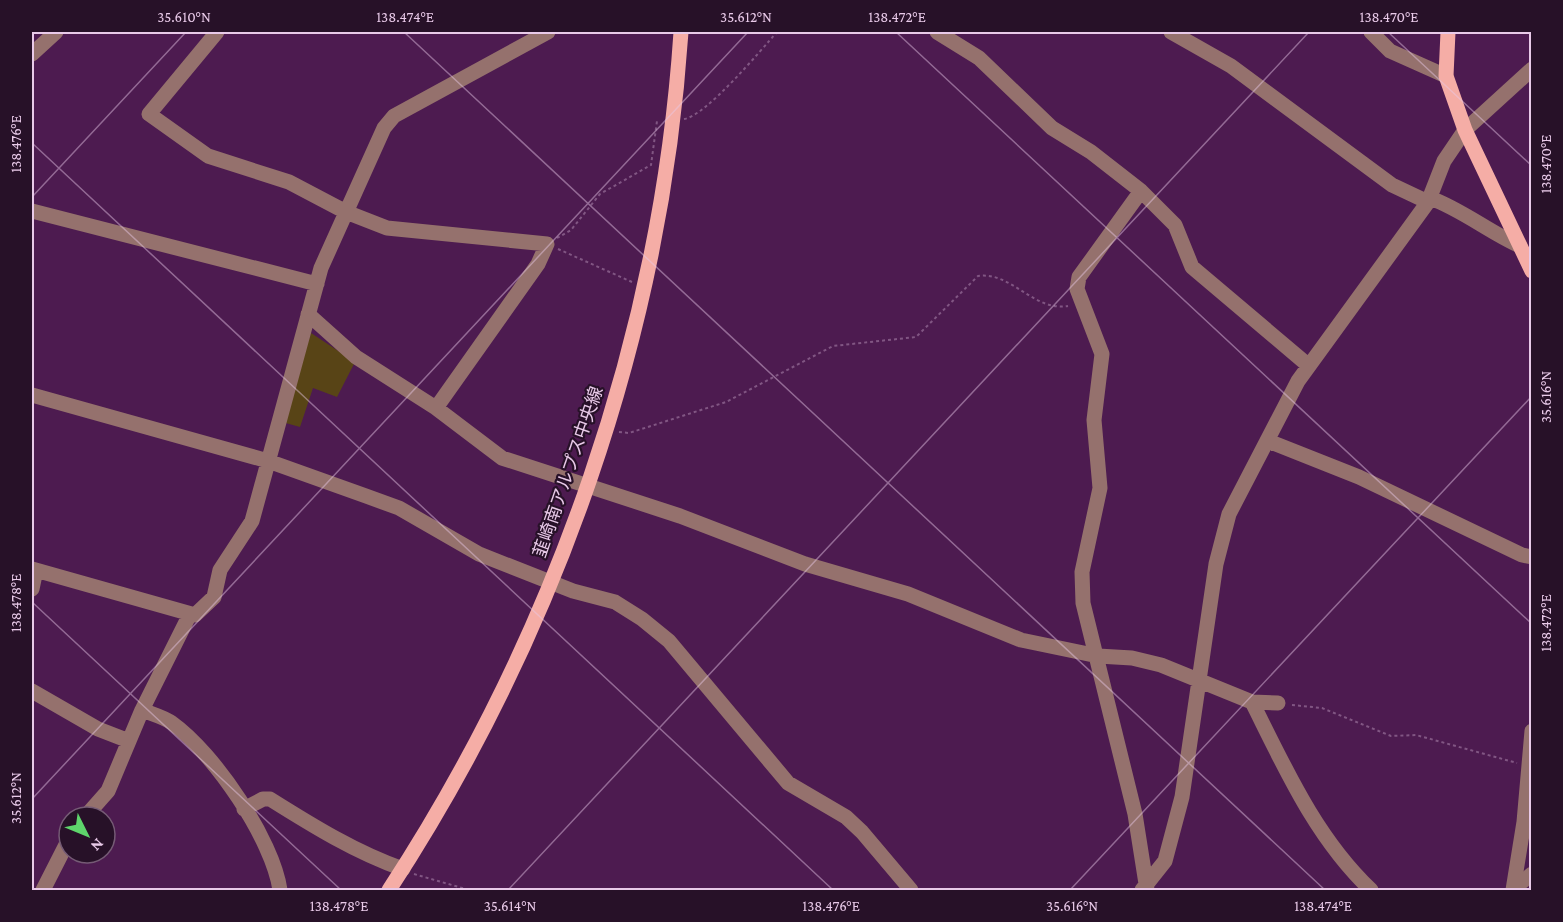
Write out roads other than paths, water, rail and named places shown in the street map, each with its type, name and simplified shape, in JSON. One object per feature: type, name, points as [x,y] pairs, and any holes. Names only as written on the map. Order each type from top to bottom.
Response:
[{"type":"main road","name":"韮崎南アルプス中央線","points":[[389,891],[451,788],[502,690],[551,582],[587,484],[604,432],[644,286],[673,120],[681,32]]},
{"type":"main road","points":[[1448,32],[1446,76],[1465,130],[1532,271]]},
{"type":"street","points":[[32,54],[56,32]]},
{"type":"street","points":[[217,32],[149,114],[208,156],[289,182],[346,212],[387,228],[548,244],[532,273],[436,408]]},
{"type":"street","points":[[32,589],[34,569],[195,615],[214,597],[220,570],[252,521],[321,268],[384,128],[394,116],[548,32]]},
{"type":"street","points":[[937,32],[980,58],[1052,128],[1091,152],[1141,191],[1175,225],[1192,267],[1309,366]]},
{"type":"street","points":[[1171,32],[1231,66],[1392,185],[1429,200],[1442,202],[1495,235],[1520,246]]},
{"type":"street","points":[[1371,32],[1390,51],[1446,76]]},
{"type":"street","points":[[1145,890],[1166,861],[1182,797],[1216,564],[1229,514],[1298,381],[1429,200],[1443,161],[1465,130],[1532,69]]},
{"type":"street","points":[[1141,191],[1079,277],[1077,289],[1102,354],[1094,420],[1100,488],[1082,572],[1083,603],[1098,656],[1135,814],[1145,890]]},
{"type":"street","points":[[32,211],[316,284]]},
{"type":"street","points":[[308,314],[356,357],[436,408],[502,458],[680,516],[805,564],[908,594],[1021,640],[1098,656],[1132,658],[1200,680],[1252,702],[1278,703]]},
{"type":"street","points":[[32,395],[268,461],[399,508],[478,554],[551,582],[615,602],[642,619],[669,641],[788,783],[846,817],[862,832],[911,891]]},
{"type":"street","points":[[1268,441],[1359,477],[1522,555],[1532,557]]},
{"type":"street","points":[[96,805],[108,791],[142,710],[190,614]]},
{"type":"street","points":[[32,690],[98,729],[129,741]]},
{"type":"street","points":[[1252,702],[1299,795],[1329,844],[1350,871],[1371,891]]},
{"type":"street","points":[[142,710],[170,721],[189,736],[215,764],[244,809],[277,869],[280,891]]},
{"type":"street","points":[[1522,884],[1524,822],[1532,731]]},
{"type":"street","points":[[244,809],[263,799],[270,799],[323,832],[373,858],[403,869]]},
{"type":"street","points":[[43,891],[57,863]]}]
